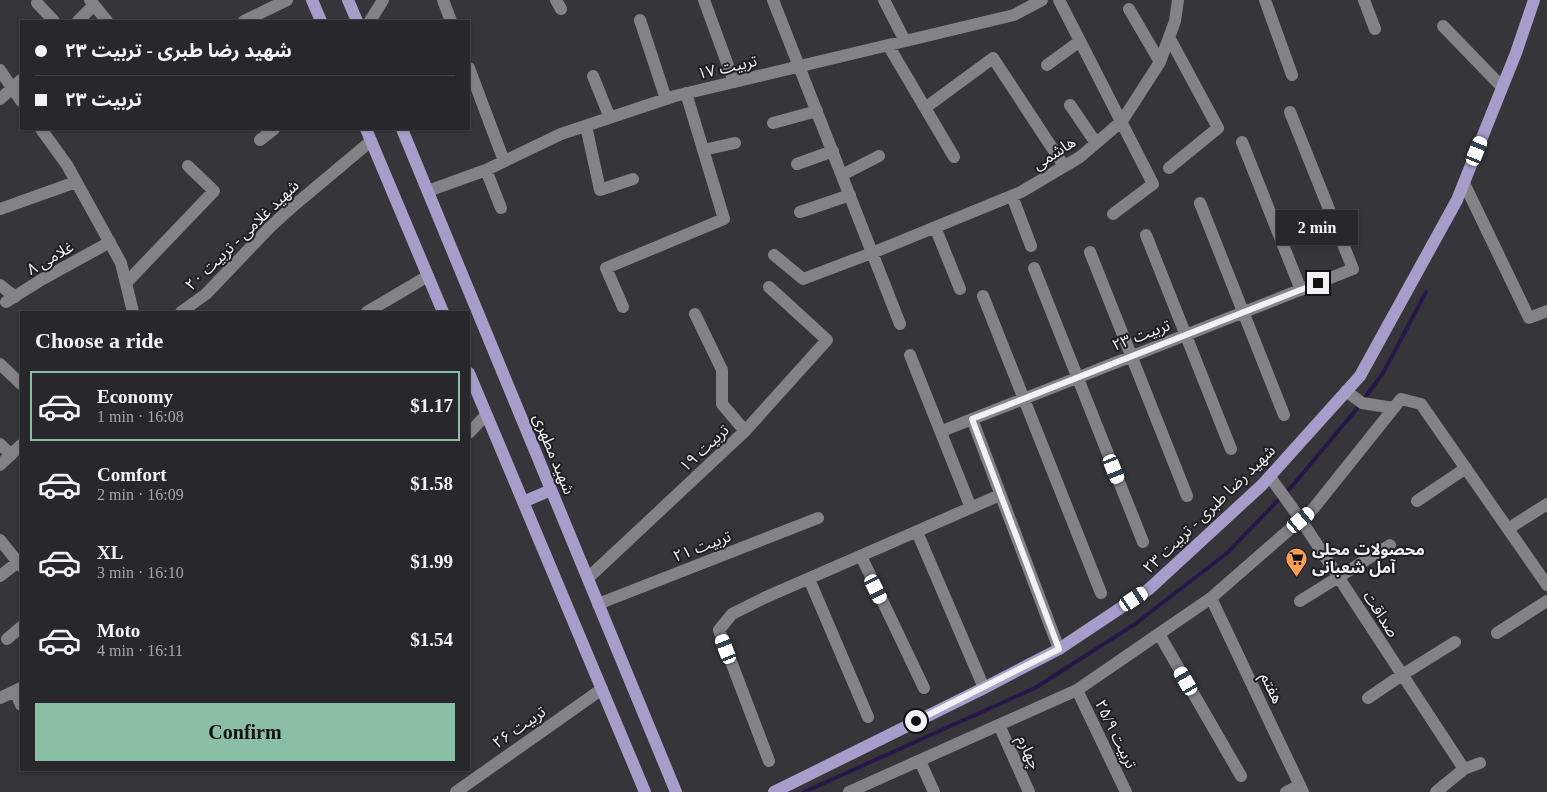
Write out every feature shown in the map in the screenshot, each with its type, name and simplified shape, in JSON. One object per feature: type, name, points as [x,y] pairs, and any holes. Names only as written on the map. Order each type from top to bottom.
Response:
[{"type":"main road","points":[[312,0],[321,20]]},
{"type":"main road","points":[[348,0],[357,20]]},
{"type":"main road","name":"شهید رضا طبری - تربیت ۲۳","points":[[774,792],[1059,649],[1149,589],[1270,477],[1360,376],[1457,200],[1534,0]]},
{"type":"main road","points":[[366,130],[443,311]]},
{"type":"main road","name":"شهید مطهری","points":[[402,130],[676,792]]},
{"type":"main road","points":[[470,375],[645,792]]},
{"type":"main road","points":[[523,502],[551,490]]},
{"type":"street","points":[[246,20],[287,0]]},
{"type":"street","points":[[371,20],[383,0]]},
{"type":"street","points":[[443,0],[451,20]]},
{"type":"street","points":[[704,0],[734,82]]},
{"type":"street","points":[[773,0],[900,324]]},
{"type":"street","points":[[884,0],[905,41]]},
{"type":"street","name":"تربیت ۱۷","points":[[428,191],[486,170],[561,134],[666,99],[1014,14],[1042,0]]},
{"type":"street","points":[[1059,0],[1153,184],[1113,214]]},
{"type":"street","name":"هاشمی","points":[[774,255],[802,279],[872,253],[1012,196],[1080,157],[1122,121],[1160,62],[1175,21],[1178,0]]},
{"type":"street","points":[[1265,0],[1292,75]]},
{"type":"street","points":[[1364,0],[1374,29]]},
{"type":"street","points":[[79,20],[92,2],[106,20]]},
{"type":"street","points":[[37,3],[53,20]]},
{"type":"street","points":[[1129,10],[1160,62]]},
{"type":"street","points":[[640,20],[666,99]]},
{"type":"street","points":[[1443,26],[1502,86]]},
{"type":"street","points":[[1169,37],[1218,128],[1169,168]]},
{"type":"street","points":[[1046,65],[1080,41]]},
{"type":"street","points":[[888,45],[954,157]]},
{"type":"street","points":[[925,108],[993,58],[1064,166]]},
{"type":"street","points":[[0,70],[17,84],[20,97]]},
{"type":"street","points":[[470,71],[504,161]]},
{"type":"street","points":[[592,76],[610,118]]},
{"type":"street","points":[[0,98],[17,84]]},
{"type":"street","points":[[623,307],[606,268],[724,219],[686,93]]},
{"type":"street","points":[[1070,105],[1096,144]]},
{"type":"street","points":[[773,124],[817,111]]},
{"type":"street","name":"تربیت ۲۳","points":[[942,431],[1352,270],[1290,112]]},
{"type":"street","points":[[586,126],[600,190],[633,179]]},
{"type":"street","points":[[42,130],[67,165],[121,262],[133,311]]},
{"type":"street","points":[[260,140],[273,130]]},
{"type":"street","name":"شهید غلامی - تربیت ۲۰","points":[[183,311],[206,294],[271,226],[371,141]]},
{"type":"street","points":[[1242,142],[1301,290]]},
{"type":"street","points":[[703,150],[735,143]]},
{"type":"street","points":[[797,164],[833,151]]},
{"type":"street","points":[[842,174],[879,156]]},
{"type":"street","points":[[126,283],[214,191],[188,166]]},
{"type":"street","points":[[486,170],[501,208]]},
{"type":"street","points":[[0,209],[76,182]]},
{"type":"street","points":[[1464,183],[1529,318],[1547,311]]},
{"type":"street","points":[[800,212],[850,195]]},
{"type":"street","points":[[1012,196],[1031,246]]},
{"type":"street","points":[[1200,203],[1284,415]]},
{"type":"street","points":[[935,227],[960,289]]},
{"type":"street","points":[[1146,235],[1231,449]]},
{"type":"street","name":"غلامی ۸","points":[[0,285],[11,300],[41,280],[110,242]]},
{"type":"street","points":[[1090,252],[1187,496]]},
{"type":"street","points":[[1034,268],[1143,542]]},
{"type":"street","points":[[369,311],[428,276]]},
{"type":"street","points":[[745,431],[827,340],[769,287]]},
{"type":"street","points":[[983,296],[1101,593]]},
{"type":"street","name":"تربیت ۱۹","points":[[588,578],[745,431],[722,404],[722,370],[695,314]]},
{"type":"street","points":[[910,355],[942,431],[971,508]]},
{"type":"street","points":[[0,364],[19,378]]},
{"type":"street","points":[[1346,391],[1362,403],[1394,408]]},
{"type":"street","points":[[850,792],[1077,690],[1211,598],[1313,510],[1401,399],[1421,404],[1547,585]]},
{"type":"street","points":[[470,433],[486,415]]},
{"type":"street","points":[[972,419],[1059,649]]},
{"type":"street","points":[[0,444],[11,455]]},
{"type":"street","points":[[0,465],[20,446]]},
{"type":"street","points":[[1417,501],[1466,468]]},
{"type":"street","name":"صداقت","points":[[1270,477],[1301,520],[1464,769]]},
{"type":"street","points":[[769,761],[720,630],[732,614],[1000,496]]},
{"type":"street","points":[[1508,529],[1547,504]]},
{"type":"street","name":"تربیت ۲۱","points":[[598,604],[818,518]]},
{"type":"street","points":[[917,532],[984,688]]},
{"type":"street","points":[[0,540],[20,564],[0,576]]},
{"type":"street","points":[[1300,601],[1390,545]]},
{"type":"street","points":[[861,556],[924,688]]},
{"type":"street","points":[[810,579],[868,717]]},
{"type":"street","name":"هفتم","points":[[1211,598],[1301,789]]},
{"type":"street","points":[[1497,633],[1547,601]]},
{"type":"street","points":[[7,639],[20,628]]},
{"type":"street","points":[[1159,634],[1241,776]]},
{"type":"street","points":[[1368,698],[1455,642]]},
{"type":"street","name":"تربیت ۲۶","points":[[456,792],[602,689]]},
{"type":"street","points":[[0,698],[18,690]]},
{"type":"street","name":"تربیت ۲۵/۹","points":[[1077,690],[1126,792]]},
{"type":"street","name":"چهارم","points":[[999,725],[1029,792]]},
{"type":"street","points":[[920,761],[934,792]]},
{"type":"street","points":[[1436,792],[1464,769],[1480,763]]},
{"type":"street","points":[[1286,792],[1301,789]]},
{"type":"waterway","points":[[804,792],[1035,688],[1135,624],[1227,553],[1293,485],[1355,411],[1383,373],[1426,292]]},
{"type":"place","name":"محصولات محلی آمل شعبانی","points":[[1296,577]]},
{"type":"route","points":[[916,721],[1059,649],[972,419],[1318,283]]}]
